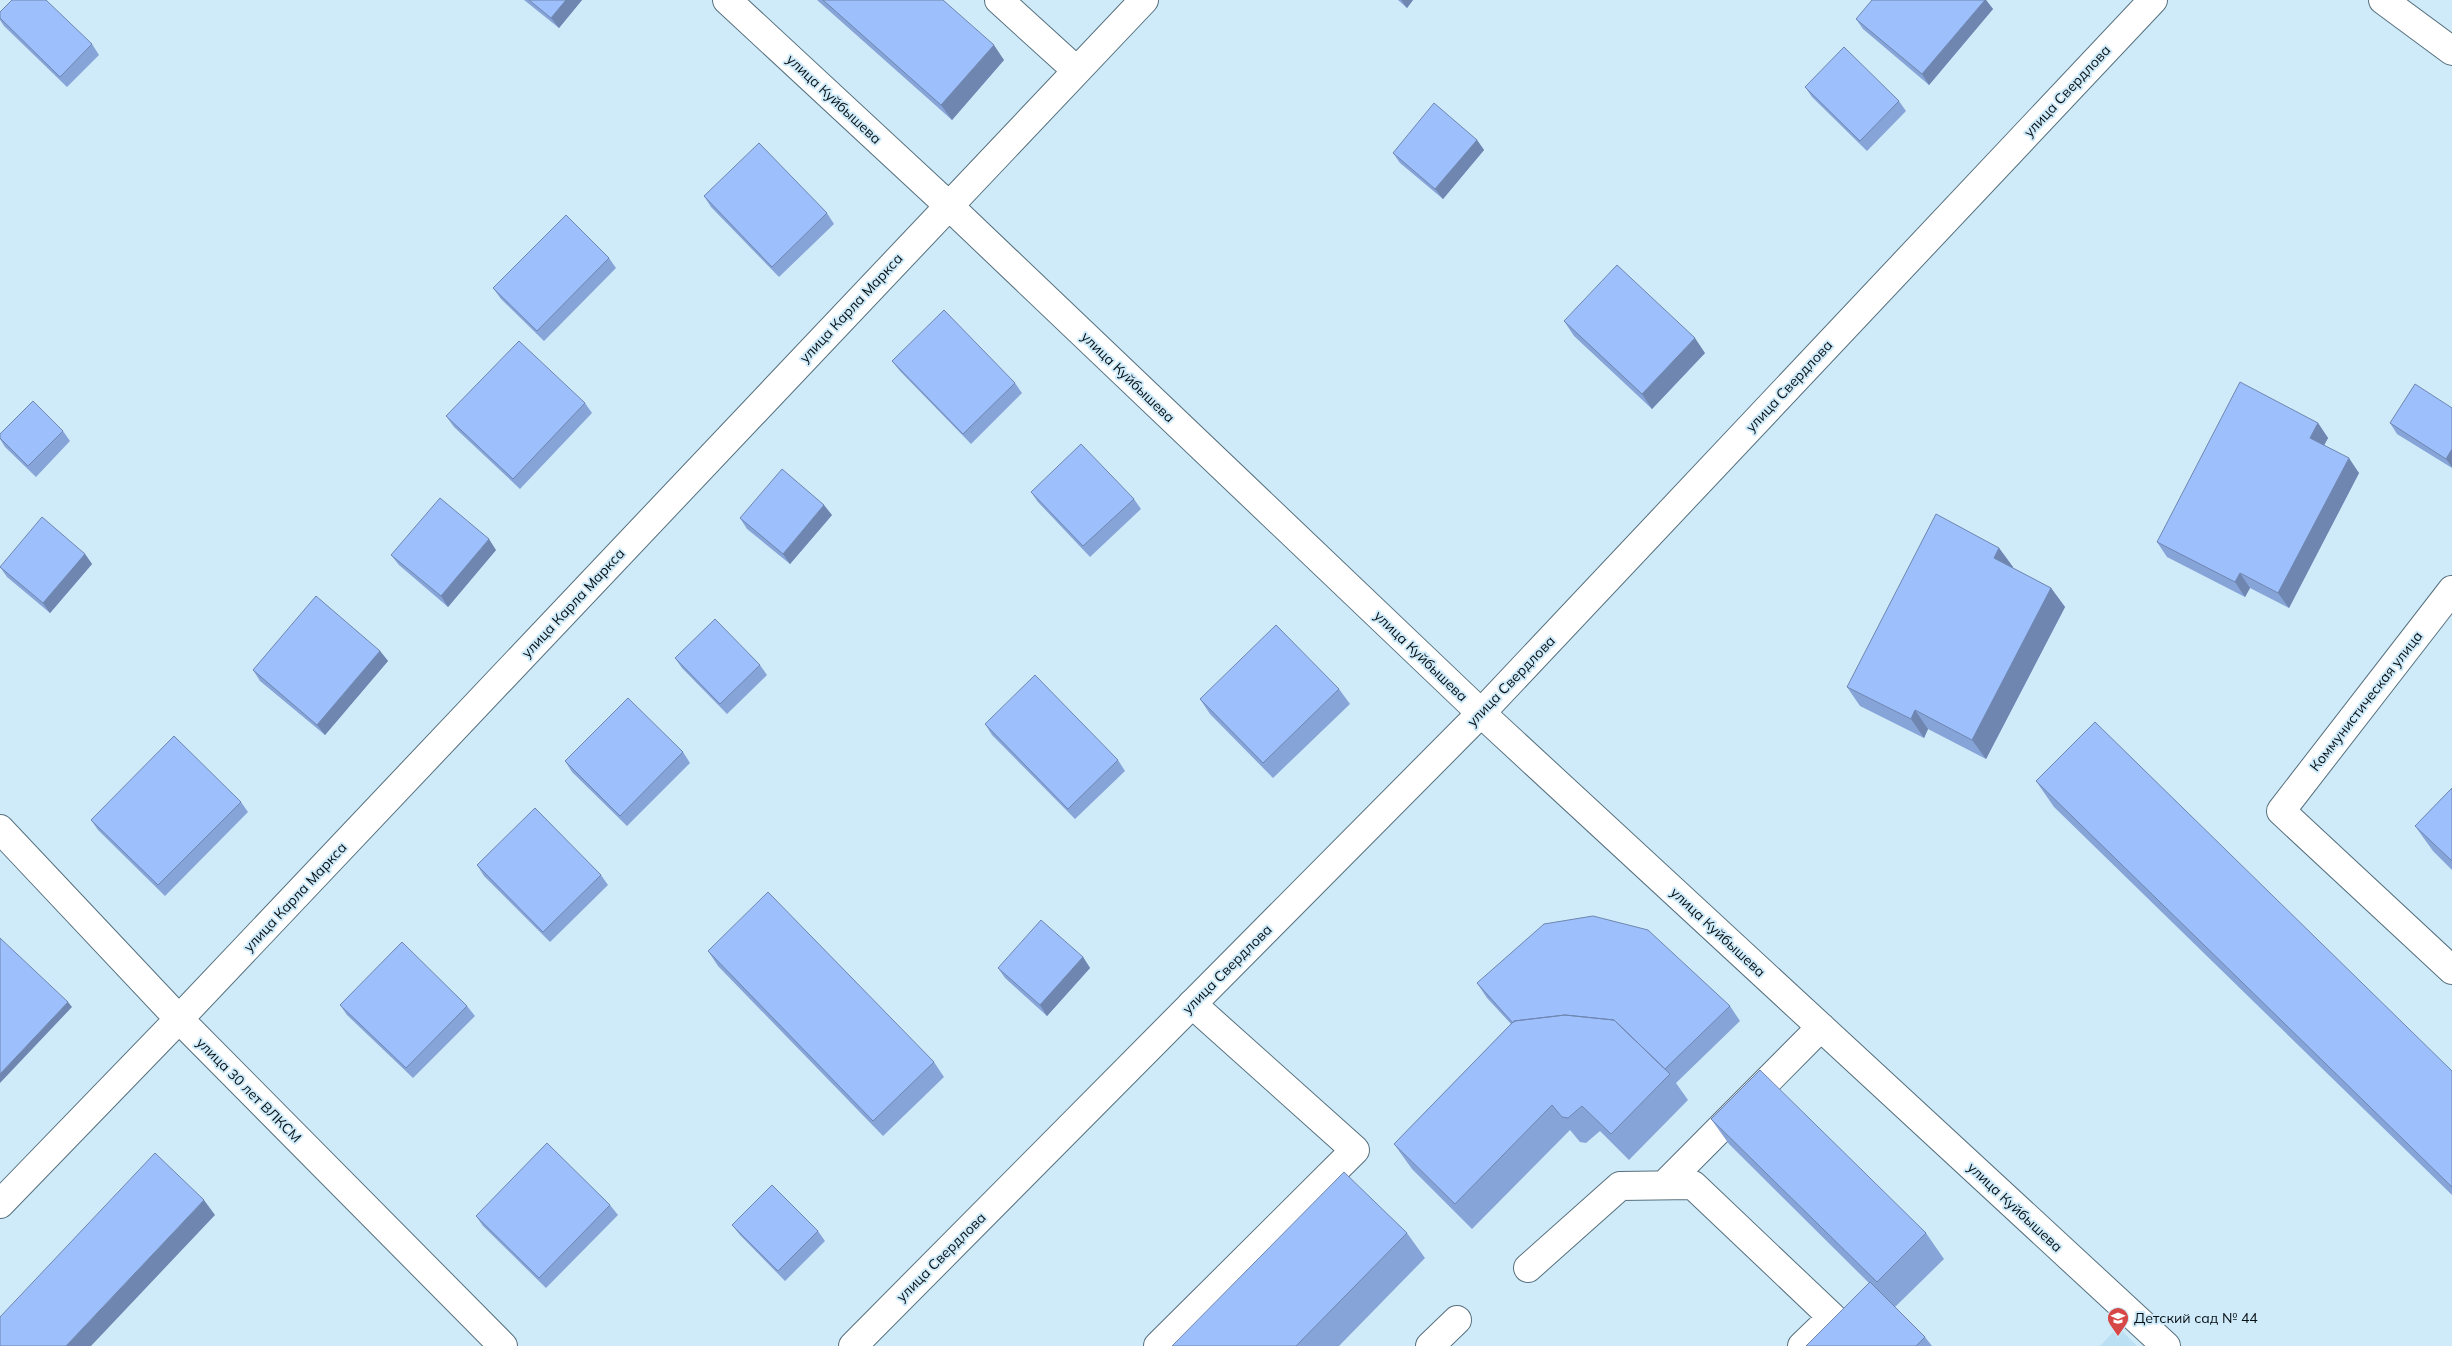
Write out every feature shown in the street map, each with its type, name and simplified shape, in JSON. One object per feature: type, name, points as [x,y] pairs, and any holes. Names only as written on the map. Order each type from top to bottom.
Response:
[{"type":"street","name":"улица Куйбышева","points":[[727,0],[948,205],[1481,713],[2166,1346]]},
{"type":"street","points":[[1000,0],[1076,70]]},
{"type":"street","name":"улица Карла Маркса","points":[[2,1197],[179,1019],[1144,0]]},
{"type":"street","name":"улица Свердлова","points":[[853,1346],[1481,713],[2153,0]]},
{"type":"street","points":[[2383,0],[2452,51]]},
{"type":"street","name":"Коммунистическая улица","points":[[2452,590],[2281,811],[2452,970]]},
{"type":"street","name":"улица 30 лет ВЛКСМ","points":[[0,828],[179,1019],[503,1346]]},
{"type":"street","points":[[1158,1346],[1354,1150],[1192,1004]]},
{"type":"street","points":[[1664,1185],[1822,1027]]},
{"type":"street","points":[[1528,1268],[1620,1186],[1693,1185],[1832,1317],[1802,1346]]},
{"type":"street","points":[[1430,1346],[1457,1320]]},
{"type":"shaded area","name":"Детский сад № 44","points":[[2118,1327],[2137,1346],[2100,1346]]},
{"type":"building","points":[[12,0],[46,0],[92,44],[60,77],[0,18],[0,12]]},
{"type":"building","points":[[529,0],[566,0],[551,18]]},
{"type":"building","points":[[823,0],[943,0],[994,45],[941,105]]},
{"type":"building","points":[[1872,0],[1985,0],[1922,74],[1856,19]]},
{"type":"building","points":[[1844,47],[1899,101],[1860,141],[1805,87]]},
{"type":"building","points":[[1434,103],[1477,140],[1435,189],[1393,153]]},
{"type":"building","points":[[759,143],[827,213],[772,267],[704,196]]},
{"type":"building","points":[[566,215],[609,258],[537,331],[493,288]]},
{"type":"building","points":[[1617,265],[1695,338],[1642,394],[1564,321]]},
{"type":"building","points":[[944,310],[1015,383],[963,434],[892,361]]},
{"type":"building","points":[[519,341],[585,403],[513,479],[446,416]]},
{"type":"building","points":[[2240,382],[2318,423],[2310,438],[2349,458],[2278,593],[2240,573],[2235,582],[2157,542]]},
{"type":"building","points":[[2415,384],[2452,408],[2452,449],[2446,459],[2390,423]]},
{"type":"building","points":[[33,401],[63,431],[28,466],[0,438],[0,434]]},
{"type":"building","points":[[1081,444],[1134,499],[1083,546],[1031,492]]},
{"type":"building","points":[[782,469],[824,505],[783,554],[740,518]]},
{"type":"building","points":[[440,498],[489,539],[441,596],[391,555]]},
{"type":"building","points":[[1936,514],[1999,548],[1994,558],[2051,588],[1972,740],[1915,710],[1911,719],[1847,687]]},
{"type":"building","points":[[42,517],[85,554],[43,603],[0,567]]},
{"type":"building","points":[[316,596],[380,651],[317,725],[253,670]]},
{"type":"building","points":[[715,619],[760,665],[720,704],[675,658]]},
{"type":"building","points":[[1276,625],[1339,689],[1263,763],[1200,699]]},
{"type":"building","points":[[1035,675],[1118,760],[1068,809],[985,724]]},
{"type":"building","points":[[628,698],[683,752],[620,816],[565,761]]},
{"type":"building","points":[[2095,722],[2452,1071],[2452,1187],[2036,781]]},
{"type":"building","points":[[174,736],[241,802],[158,885],[91,820]]},
{"type":"building","points":[[2452,788],[2452,861],[2415,826]]},
{"type":"building","points":[[535,808],[601,875],[543,932],[477,865]]},
{"type":"building","points":[[768,892],[934,1062],[873,1121],[708,951]]},
{"type":"building","points":[[1593,916],[1648,930],[1730,1006],[1665,1069],[1614,1020],[1565,1015],[1514,1021],[1513,1023],[1477,983],[1544,924]]},
{"type":"building","points":[[1041,920],[1083,957],[1040,1005],[998,968]]},
{"type":"building","points":[[0,938],[68,1002],[0,1074]]},
{"type":"building","points":[[402,942],[467,1006],[406,1068],[340,1005]]},
{"type":"building","points":[[1565,1015],[1614,1020],[1670,1074],[1611,1134],[1582,1106],[1568,1118],[1562,1117],[1552,1105],[1455,1204],[1394,1144],[1514,1021]]},
{"type":"building","points":[[1760,1070],[1926,1233],[1877,1282],[1711,1119]]},
{"type":"building","points":[[547,1143],[610,1205],[539,1278],[476,1216]]},
{"type":"building","points":[[155,1153],[204,1200],[66,1346],[0,1346],[0,1317]]},
{"type":"building","points":[[1344,1172],[1407,1233],[1296,1346],[1172,1346]]},
{"type":"building","points":[[772,1185],[818,1231],[778,1271],[732,1225]]},
{"type":"building","points":[[1870,1282],[1925,1337],[1916,1346],[1806,1346]]},
{"type":"place","name":"Детский сад № 44","points":[[2118,1337]]}]
